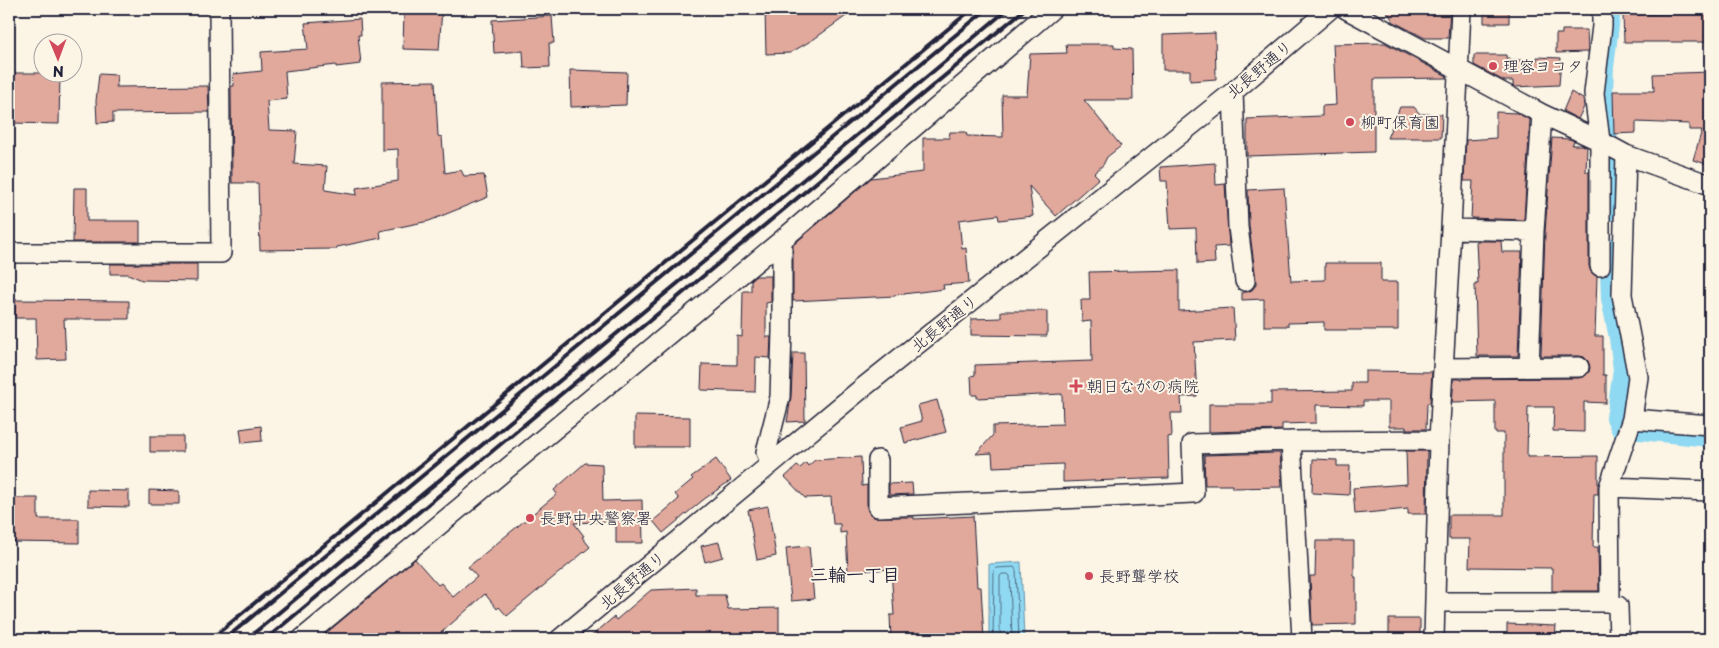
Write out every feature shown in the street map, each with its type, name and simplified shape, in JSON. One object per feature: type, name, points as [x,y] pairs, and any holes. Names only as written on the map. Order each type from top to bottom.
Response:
[{"type":"street","points":[[9,253],[220,253],[219,9]]},
{"type":"street","points":[[302,639],[782,240],[1052,9]]},
{"type":"street","points":[[1346,9],[1542,114],[1613,148],[1710,185]]},
{"type":"street","points":[[1434,639],[1439,440],[1461,9]]},
{"type":"street","points":[[1602,9],[1602,26],[1594,93],[1613,148],[1622,295],[1638,377],[1629,427],[1609,487],[1610,602]]},
{"type":"street","name":"北長野通り","points":[[560,639],[771,463],[1233,92],[1323,12]]},
{"type":"street","points":[[1233,92],[1238,227],[1244,281]]},
{"type":"street","points":[[1529,367],[1534,231],[1542,114]]},
{"type":"street","points":[[1600,266],[1613,148]]},
{"type":"street","points":[[1451,229],[1534,231]]},
{"type":"street","points":[[771,463],[766,452],[780,397],[782,240]]},
{"type":"street","points":[[1443,368],[1579,367]]},
{"type":"street","points":[[1629,427],[1710,425]]},
{"type":"street","points":[[878,460],[878,508],[1194,493],[1192,444],[1439,440]]},
{"type":"street","points":[[1291,441],[1302,639]]},
{"type":"street","points":[[1609,487],[1710,491]]},
{"type":"street","points":[[1435,602],[1610,602],[1618,606],[1619,639]]},
{"type":"water","points":[[1021,562],[1024,639],[989,639],[989,564]]},
{"type":"building","points":[[404,9],[442,9],[439,50],[403,49]]},
{"type":"building","points":[[765,9],[856,9],[814,39],[790,53],[766,54]]},
{"type":"building","points":[[1385,9],[1450,9],[1448,38],[1425,38],[1394,22]]},
{"type":"building","points":[[1484,9],[1505,9],[1505,11],[1509,11],[1509,23],[1484,23]]},
{"type":"building","points":[[1710,13],[1710,42],[1624,42],[1623,15]]},
{"type":"building","points":[[552,16],[554,43],[549,43],[550,67],[524,68],[523,51],[494,53],[492,20]]},
{"type":"building","points":[[360,19],[361,35],[358,35],[361,64],[285,71],[287,99],[267,101],[269,130],[297,131],[294,164],[327,166],[325,190],[357,195],[356,188],[398,181],[398,149],[382,150],[382,82],[435,81],[438,136],[442,137],[445,173],[461,170],[464,176],[484,175],[488,197],[429,221],[380,231],[381,238],[337,247],[336,249],[260,250],[258,183],[232,183],[231,86],[234,86],[233,74],[262,71],[261,52],[308,49],[305,23]]},
{"type":"building","points":[[1562,30],[1587,30],[1588,52],[1556,53],[1556,34],[1562,34]]},
{"type":"building","points":[[1215,33],[1216,79],[1190,81],[1190,70],[1163,70],[1163,35]]},
{"type":"building","points":[[1385,43],[1447,76],[1447,78],[1374,79],[1374,152],[1247,156],[1247,119],[1322,116],[1322,106],[1336,105],[1333,44]]},
{"type":"building","points":[[1066,44],[1114,44],[1114,48],[1132,49],[1133,100],[1084,100],[1121,146],[1107,157],[1103,165],[1094,173],[1099,178],[1056,216],[1029,186],[1033,216],[999,220],[998,215],[959,220],[962,249],[966,248],[969,283],[943,285],[944,289],[895,296],[793,301],[793,245],[871,178],[923,172],[923,138],[949,138],[950,132],[966,132],[967,136],[1003,137],[1002,95],[1027,95],[1030,54],[1067,53]]},
{"type":"building","points":[[1474,55],[1506,55],[1506,58],[1510,58],[1510,60],[1537,60],[1537,57],[1561,58],[1559,85],[1515,87],[1513,86],[1513,81],[1504,81],[1474,65]]},
{"type":"building","points":[[570,70],[627,72],[626,105],[571,107]]},
{"type":"building","points":[[1710,72],[1710,165],[1693,160],[1702,130],[1689,130],[1689,124],[1636,122],[1636,133],[1614,134],[1613,91],[1654,91],[1653,74]]},
{"type":"building","points":[[11,73],[32,73],[32,82],[60,82],[59,124],[11,123],[9,79],[11,79]]},
{"type":"building","points":[[99,74],[117,75],[116,87],[208,86],[209,112],[113,113],[113,122],[97,123],[96,101]]},
{"type":"building","points":[[1571,92],[1583,99],[1584,107],[1578,119],[1563,111]]},
{"type":"building","points":[[1400,107],[1414,107],[1420,114],[1442,114],[1441,138],[1387,138]]},
{"type":"building","points":[[1496,112],[1517,113],[1530,120],[1524,220],[1471,218],[1473,181],[1464,181],[1466,140],[1496,138]]},
{"type":"building","points":[[1552,138],[1570,139],[1574,141],[1572,145],[1587,147],[1586,172],[1589,172],[1589,266],[1591,272],[1597,276],[1595,336],[1603,336],[1603,375],[1606,375],[1606,403],[1584,402],[1584,432],[1553,431],[1554,407],[1528,407],[1527,457],[1598,456],[1598,494],[1594,494],[1593,547],[1598,547],[1599,591],[1552,591],[1552,568],[1469,567],[1470,539],[1449,539],[1449,515],[1504,515],[1504,433],[1495,433],[1495,401],[1452,402],[1454,379],[1579,378],[1589,372],[1588,361],[1584,357],[1541,356],[1545,232]]},
{"type":"building","points":[[1215,163],[1216,185],[1225,184],[1229,246],[1214,247],[1215,263],[1197,264],[1196,228],[1170,229],[1167,181],[1161,181],[1160,167]]},
{"type":"building","points":[[74,188],[87,188],[87,221],[140,221],[140,242],[73,242]]},
{"type":"building","points":[[1284,188],[1291,281],[1325,280],[1325,263],[1381,263],[1381,282],[1398,282],[1398,330],[1324,330],[1324,322],[1288,323],[1288,326],[1264,326],[1264,299],[1242,300],[1242,292],[1252,290],[1256,285],[1249,226],[1248,190]]},
{"type":"building","points":[[1476,241],[1501,241],[1502,252],[1522,252],[1518,356],[1477,356],[1475,284],[1478,284]]},
{"type":"building","points":[[110,264],[197,264],[197,281],[142,280],[128,274],[110,274]]},
{"type":"building","points":[[1179,270],[1179,311],[1233,308],[1235,340],[1194,342],[1197,396],[1181,397],[1182,413],[1171,413],[1172,436],[1168,437],[1169,478],[1063,482],[1063,464],[993,467],[992,453],[976,454],[993,435],[993,426],[1063,424],[1062,394],[977,398],[977,395],[972,395],[971,376],[975,375],[975,365],[1092,361],[1091,321],[1082,322],[1081,300],[1090,300],[1089,272]]},
{"type":"building","points":[[756,276],[771,276],[771,302],[766,303],[766,337],[771,337],[770,358],[756,357],[755,392],[701,390],[702,364],[737,365],[737,336],[742,337],[743,291],[751,291],[751,280]]},
{"type":"building","points":[[15,300],[129,301],[129,319],[64,319],[66,359],[37,360],[36,318],[15,318]]},
{"type":"building","points":[[1001,311],[1047,311],[1047,336],[971,335],[971,319],[1001,318]]},
{"type":"building","points":[[793,353],[804,353],[805,421],[787,422],[791,397]]},
{"type":"building","points":[[1365,371],[1432,372],[1430,403],[1427,403],[1426,429],[1389,427],[1389,401],[1363,401],[1363,406],[1316,405],[1316,423],[1282,424],[1282,430],[1209,432],[1209,404],[1271,404],[1271,392],[1352,391],[1352,383],[1365,383]]},
{"type":"building","points":[[937,400],[946,432],[905,443],[901,427],[922,421],[918,405]]},
{"type":"building","points":[[635,416],[690,417],[690,447],[635,447]]},
{"type":"building","points":[[261,426],[262,441],[242,443],[240,429]]},
{"type":"building","points":[[150,436],[183,436],[183,452],[150,452]]},
{"type":"building","points":[[1406,451],[1427,451],[1426,514],[1408,514],[1408,509],[1355,514],[1353,488],[1407,484]]},
{"type":"building","points":[[1280,453],[1282,487],[1232,488],[1232,485],[1205,485],[1204,455]]},
{"type":"building","points":[[861,457],[862,486],[867,485],[867,508],[873,517],[914,517],[914,519],[973,516],[977,587],[981,587],[984,639],[891,639],[890,615],[894,615],[891,569],[848,572],[846,532],[840,533],[840,524],[833,524],[831,497],[805,498],[785,477],[797,466],[800,468],[806,463],[808,466],[815,460]]},
{"type":"building","points":[[716,459],[731,480],[663,533],[653,521],[679,499],[675,494],[693,479],[691,477]]},
{"type":"building","points":[[1313,459],[1337,460],[1337,466],[1350,466],[1349,495],[1312,493]]},
{"type":"building","points":[[585,463],[602,464],[603,501],[642,500],[643,543],[616,543],[616,521],[574,523],[590,547],[507,616],[499,607],[497,609],[485,594],[434,639],[319,639],[415,559],[438,585],[441,583],[453,597],[477,577],[468,567],[557,494],[554,490]]},
{"type":"building","points":[[912,483],[913,494],[889,495],[889,484]]},
{"type":"building","points":[[88,490],[129,491],[129,507],[88,506]]},
{"type":"building","points":[[149,490],[179,491],[179,504],[149,504]]},
{"type":"building","points":[[9,498],[38,498],[38,519],[79,519],[79,543],[9,542]]},
{"type":"building","points":[[768,506],[776,556],[757,560],[748,510]]},
{"type":"building","points":[[1316,541],[1354,541],[1356,624],[1312,625],[1310,576],[1315,576]]},
{"type":"building","points":[[719,542],[723,557],[705,562],[701,546]]},
{"type":"building","points":[[809,546],[814,599],[791,601],[786,548]]},
{"type":"building","points":[[696,588],[696,595],[725,595],[728,609],[779,608],[779,638],[588,639],[614,617],[616,620],[651,590]]},
{"type":"building","points":[[1389,619],[1420,619],[1420,639],[1389,639]]},
{"type":"building","points":[[1507,624],[1556,626],[1555,639],[1507,639]]},
{"type":"waterway","points":[[1609,212],[1611,165],[1604,93],[1612,9]]},
{"type":"waterway","points":[[1608,246],[1610,299],[1622,370],[1615,418],[1620,429],[1710,438]]},
{"type":"railway","points":[[211,639],[972,9]]},
{"type":"railway","points":[[225,639],[987,9]]},
{"type":"railway","points":[[247,639],[1008,9]]},
{"type":"railway","points":[[266,639],[1025,9]]},
{"type":"place","name":"理容ヨコタ","points":[[1493,66]]},
{"type":"place","name":"柳町保育園","points":[[1350,122]]},
{"type":"place","name":"朝日ながの病院","points":[[1076,386]]},
{"type":"place","name":"長野中央警察署","points":[[530,518]]},
{"type":"place","name":"長野聾学校","points":[[1089,576]]},
{"type":"district","name":"三輪一丁目","points":[[855,575]]}]
